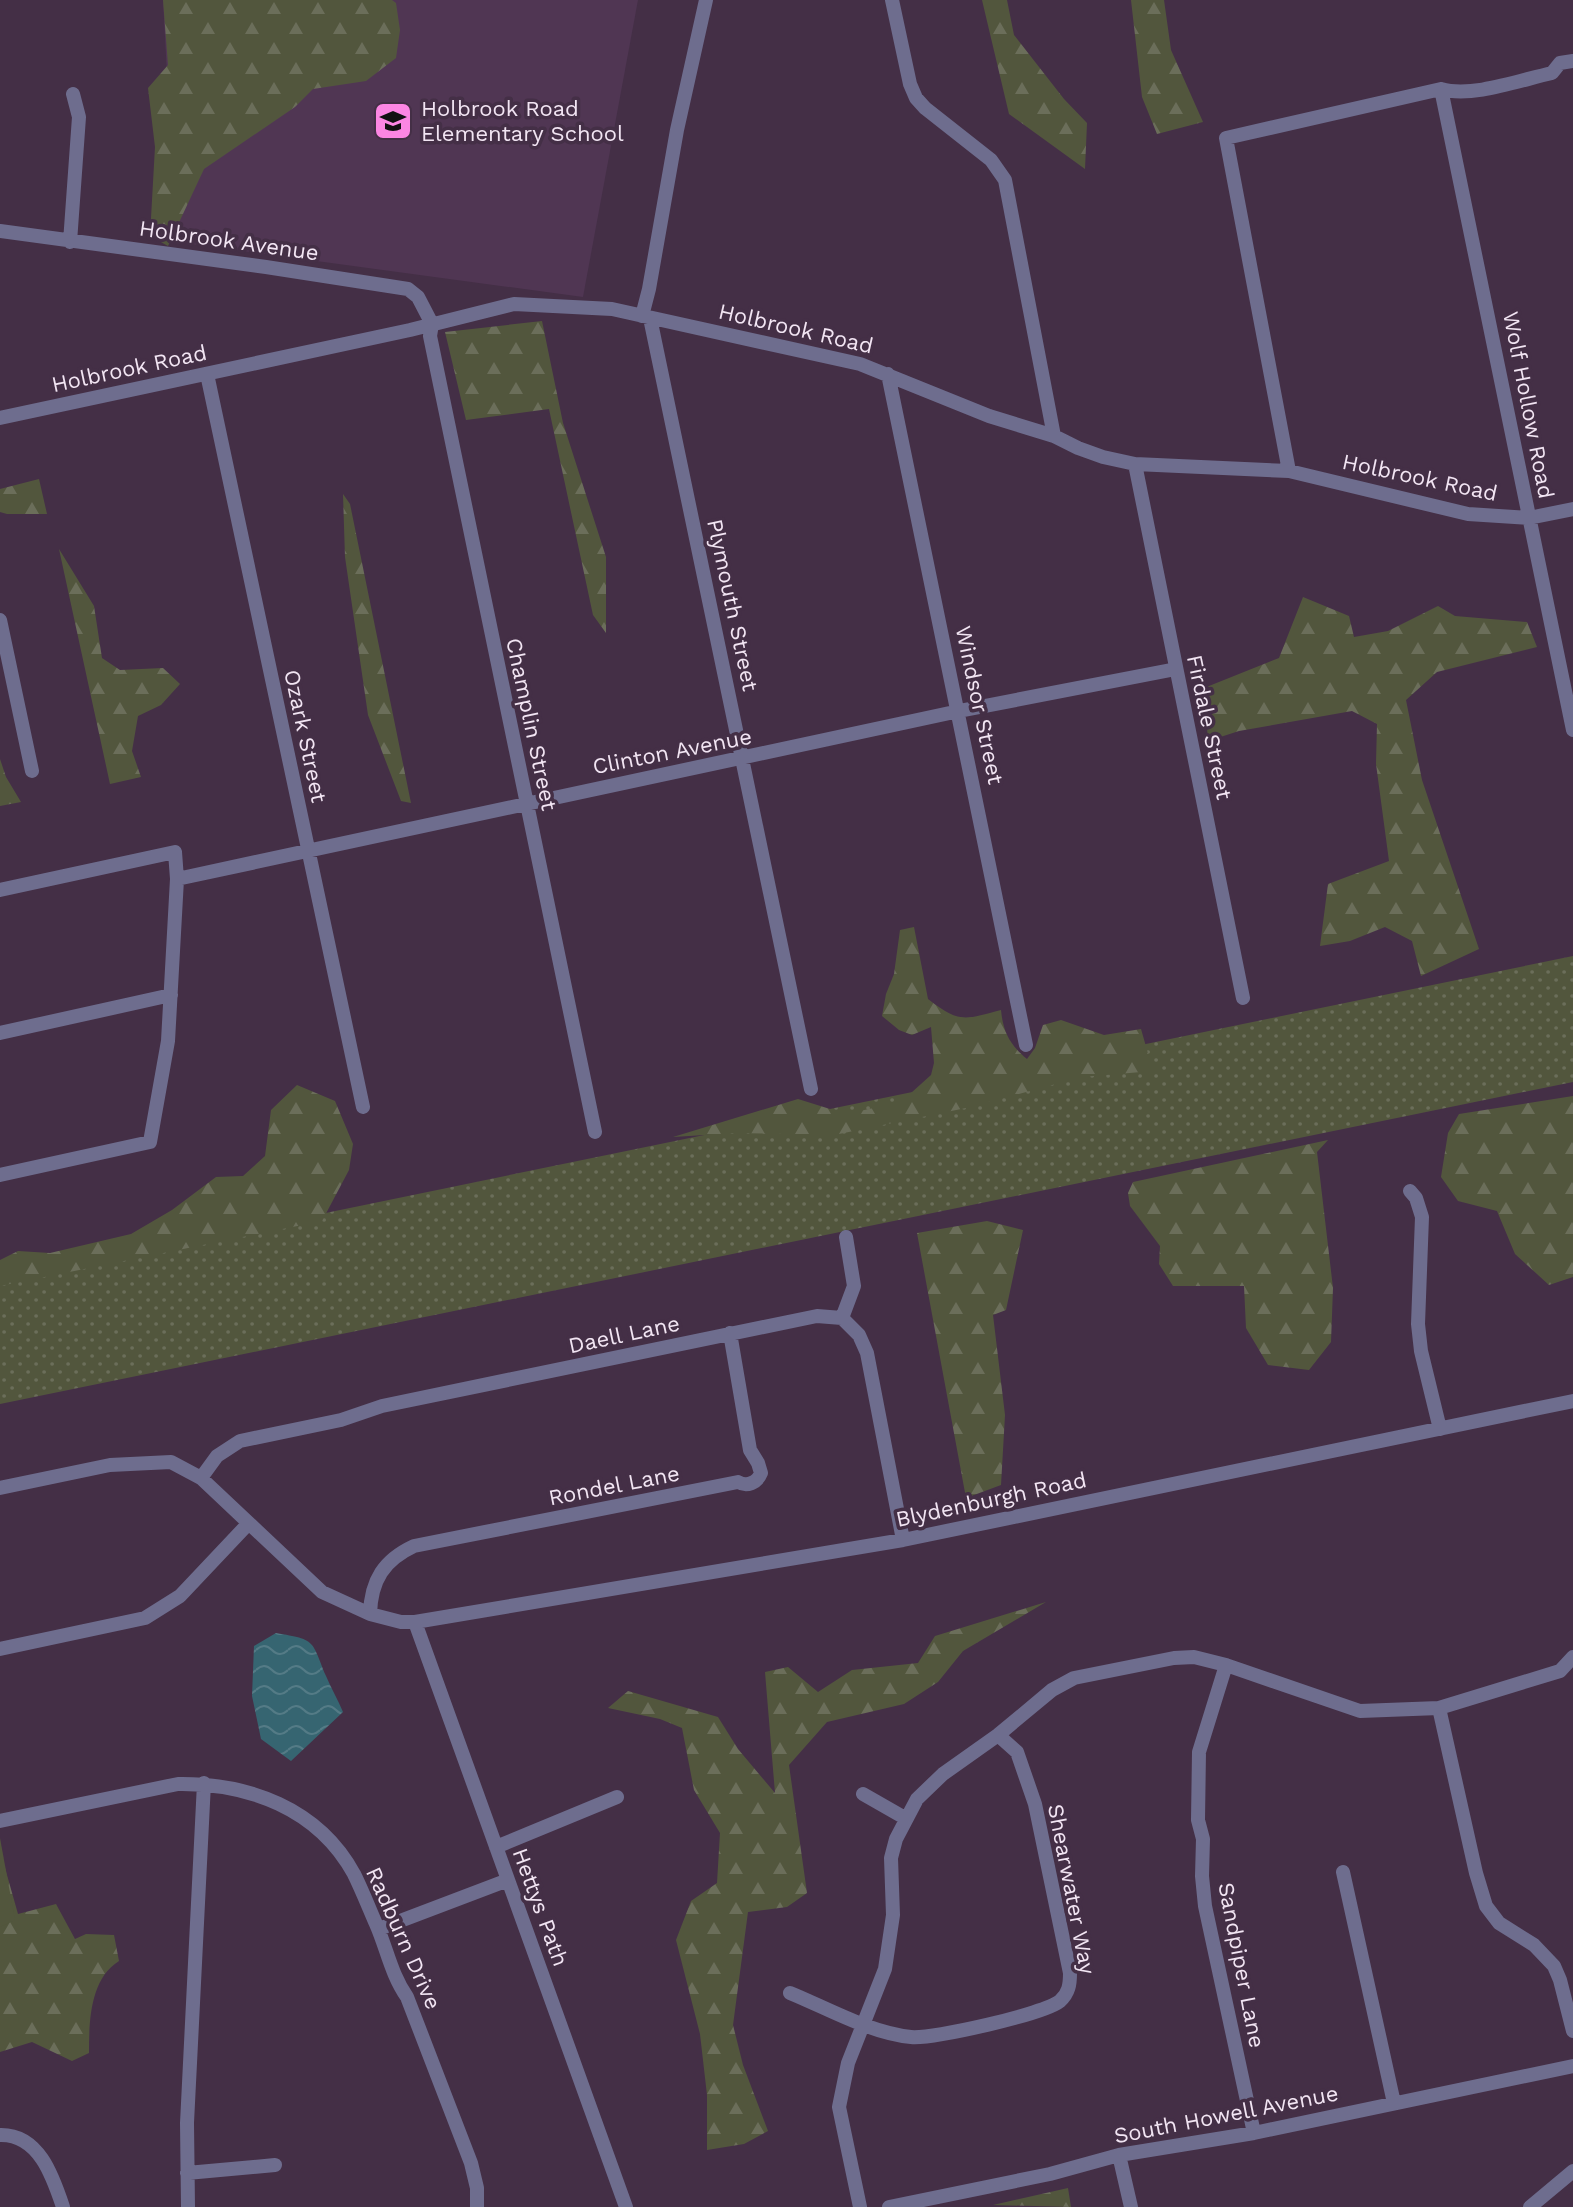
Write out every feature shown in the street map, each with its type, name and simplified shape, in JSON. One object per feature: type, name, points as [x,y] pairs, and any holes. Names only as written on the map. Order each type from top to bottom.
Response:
[{"type":"street","points":[[646,317],[677,130],[706,0]]},
{"type":"street","points":[[892,0],[910,84],[916,98],[991,160],[1005,180],[1054,436]]},
{"type":"street","points":[[1289,471],[1226,138],[1441,89],[1454,93],[1469,92],[1552,73],[1560,63],[1573,61]]},
{"type":"street","name":"Wolf Hollow Road","points":[[1441,89],[1573,730]]},
{"type":"street","points":[[70,242],[79,117],[73,94]]},
{"type":"street","name":"Holbrook Avenue","points":[[0,231],[408,289],[418,297],[432,324]]},
{"type":"street","name":"Holbrook Road","points":[[0,418],[514,304],[582,306],[807,352],[888,374],[989,416],[1054,436],[1078,448],[1135,464],[1289,471],[1468,514],[1529,518],[1573,509]]},
{"type":"street","name":"Plymouth Street","points":[[646,317],[744,759],[811,1089]]},
{"type":"street","name":"Champlin Street","points":[[432,324],[430,336],[595,1132]]},
{"type":"street","name":"Ozark Street","points":[[207,374],[363,1107]]},
{"type":"street","name":"Windsor Street","points":[[888,374],[1026,1045]]},
{"type":"street","name":"Firdale Street","points":[[1135,464],[1243,998]]},
{"type":"street","points":[[0,620],[7,686],[32,771]]},
{"type":"street","name":"Clinton Avenue","points":[[177,879],[959,711],[1176,669]]},
{"type":"street","points":[[0,890],[175,852],[177,879],[168,1041],[150,1142],[0,1175]]},
{"type":"street","points":[[0,1033],[171,995]]},
{"type":"street","points":[[1410,1191],[1416,1198],[1422,1217],[1418,1324],[1421,1351],[1440,1429]]},
{"type":"street","points":[[846,1237],[854,1286],[842,1318],[859,1335],[867,1353],[903,1540]]},
{"type":"street","name":"Daell Lane","points":[[201,1478],[227,1448],[253,1437],[341,1420],[382,1406],[730,1333],[817,1316],[842,1318]]},
{"type":"street","name":"Rondel Lane","points":[[370,1614],[370,1595],[382,1568],[414,1546],[738,1482],[746,1485],[755,1482],[761,1473],[750,1450],[730,1333]]},
{"type":"street","name":"Blydenburgh Road","points":[[201,1478],[322,1592],[370,1614],[401,1622],[415,1622],[903,1540],[1573,1401]]},
{"type":"street","points":[[0,1488],[136,1462],[171,1462],[201,1478]]},
{"type":"street","points":[[0,1649],[145,1618],[180,1596],[248,1524]]},
{"type":"street","name":"Hettys Path","points":[[415,1622],[626,2207]]},
{"type":"street","points":[[860,2207],[839,2107],[848,2063],[885,1969],[893,1915],[891,1858],[905,1818],[917,1799],[943,1774],[998,1735],[1052,1690],[1074,1678],[1174,1658],[1194,1657],[1226,1665],[1360,1711],[1439,1708],[1560,1671],[1573,1657]]},
{"type":"street","name":"Sandpiper Lane","points":[[1226,1665],[1199,1752],[1198,1820],[1203,1839],[1205,1906],[1254,2133]]},
{"type":"street","points":[[1439,1708],[1486,1906],[1499,1923],[1518,1933],[1546,1955],[1568,1985],[1573,2031]]},
{"type":"street","name":"Shearwater Way","points":[[865,2024],[912,2037],[934,2035],[1050,2008],[1062,1999],[1070,1987],[1070,1973],[1035,1804],[1017,1752],[998,1735]]},
{"type":"street","points":[[188,2207],[187,2123],[204,1783]]},
{"type":"street","name":"Radburn Drive","points":[[0,1821],[178,1784],[204,1783],[262,1795],[316,1828],[353,1872],[379,1929],[392,1972],[407,1997],[471,2163],[477,2188],[477,2207]]},
{"type":"street","points":[[863,1794],[905,1818]]},
{"type":"street","points":[[496,1847],[617,1797]]},
{"type":"street","points":[[1343,1872],[1394,2103]]},
{"type":"street","points":[[379,1929],[508,1880]]},
{"type":"street","points":[[790,1993],[865,2024]]},
{"type":"street","name":"South Howell Avenue","points":[[889,2207],[1050,2174],[1119,2155],[1254,2133],[1573,2066]]},
{"type":"street","points":[[0,2135],[11,2134],[43,2158],[51,2171],[63,2207]]},
{"type":"street","points":[[1119,2155],[1131,2207]]},
{"type":"street","points":[[187,2173],[275,2165]]},
{"type":"street","points":[[1530,2207],[1573,2171]]},
{"type":"shaded area","name":"Holbrook Road Elementary School","points":[[163,0],[638,0],[583,297],[176,242]]},
{"type":"green space","points":[[163,0],[392,0],[396,3],[400,30],[396,58],[366,81],[313,89],[295,107],[204,169],[168,246],[150,236],[155,147],[148,88],[168,65]]},
{"type":"green space","points":[[982,0],[1007,0],[1014,35],[1087,123],[1085,169],[1009,114]]},
{"type":"green space","points":[[1131,0],[1164,0],[1171,50],[1203,122],[1157,134],[1142,97]]},
{"type":"green space","points":[[542,321],[563,423],[606,557],[606,633],[593,615],[549,409],[466,420],[445,332]]},
{"type":"green space","points":[[39,479],[47,514],[0,512],[0,489]]},
{"type":"green space","points":[[343,494],[350,504],[411,803],[401,801],[368,715],[345,557]]},
{"type":"green space","points":[[59,549],[94,606],[102,658],[120,670],[163,668],[180,684],[161,705],[138,716],[132,751],[141,777],[110,784]]},
{"type":"green space","points":[[1303,597],[1349,616],[1354,637],[1388,631],[1438,606],[1455,616],[1527,622],[1537,647],[1437,672],[1406,700],[1422,780],[1479,949],[1421,976],[1412,941],[1385,927],[1350,941],[1320,946],[1328,884],[1389,861],[1376,764],[1377,724],[1352,711],[1239,731],[1208,741],[1204,688],[1279,658]]},
{"type":"green space","points":[[0,759],[6,777],[21,802],[0,806]]},
{"type":"green space","points":[[914,927],[928,999],[947,1012],[970,1017],[1001,1010],[1008,1038],[1027,1059],[1035,1048],[1043,1025],[1061,1020],[1104,1035],[1141,1029],[1153,1071],[1082,1077],[966,1108],[834,1135],[736,1133],[673,1137],[798,1099],[846,1114],[901,1102],[931,1075],[934,1063],[931,1027],[912,1035],[899,1030],[882,1016],[894,974],[900,930]]},
{"type":"green space","points":[[1573,956],[1573,1082],[0,1404],[0,1280]]},
{"type":"green space","points":[[297,1085],[335,1101],[353,1144],[349,1170],[322,1221],[0,1286],[0,1260],[18,1251],[50,1253],[131,1234],[172,1210],[216,1177],[243,1176],[265,1156],[271,1110]]},
{"type":"green space","points":[[1573,1096],[1573,1277],[1549,1285],[1515,1254],[1497,1211],[1458,1201],[1441,1177],[1448,1133],[1459,1114]]},
{"type":"green space","points":[[1328,1140],[1317,1152],[1333,1288],[1331,1342],[1309,1370],[1268,1365],[1246,1328],[1244,1286],[1173,1286],[1159,1264],[1160,1246],[1130,1206],[1128,1193],[1133,1182]]},
{"type":"green space","points":[[987,1221],[1023,1230],[1006,1310],[993,1315],[1005,1415],[1001,1485],[966,1498],[917,1233]]},
{"type":"green space","points":[[1046,1602],[963,1651],[938,1682],[904,1704],[827,1722],[789,1765],[807,1893],[787,1907],[748,1912],[733,2025],[743,2065],[768,2131],[744,2144],[707,2150],[707,2095],[700,2034],[676,1940],[691,1901],[717,1883],[720,1833],[694,1790],[682,1728],[660,1719],[608,1708],[628,1691],[718,1717],[738,1749],[775,1793],[765,1672],[788,1667],[818,1692],[852,1670],[918,1663],[935,1636]]},
{"type":"green space","points":[[0,1838],[15,1920],[0,1927]]},
{"type":"green space","points":[[0,1865],[5,1868],[18,1914],[56,1904],[75,1939],[86,1934],[114,1935],[119,1961],[102,1978],[93,2002],[89,2053],[72,2061],[32,2042],[0,2052]]},
{"type":"green space","points":[[1068,2188],[1071,2207],[993,2205]]},
{"type":"water","points":[[276,1633],[311,1644],[343,1712],[291,1761],[261,1739],[252,1696],[254,1646]]},
{"type":"place","name":"Holbrook Road Elementary School","points":[[393,121]]}]
